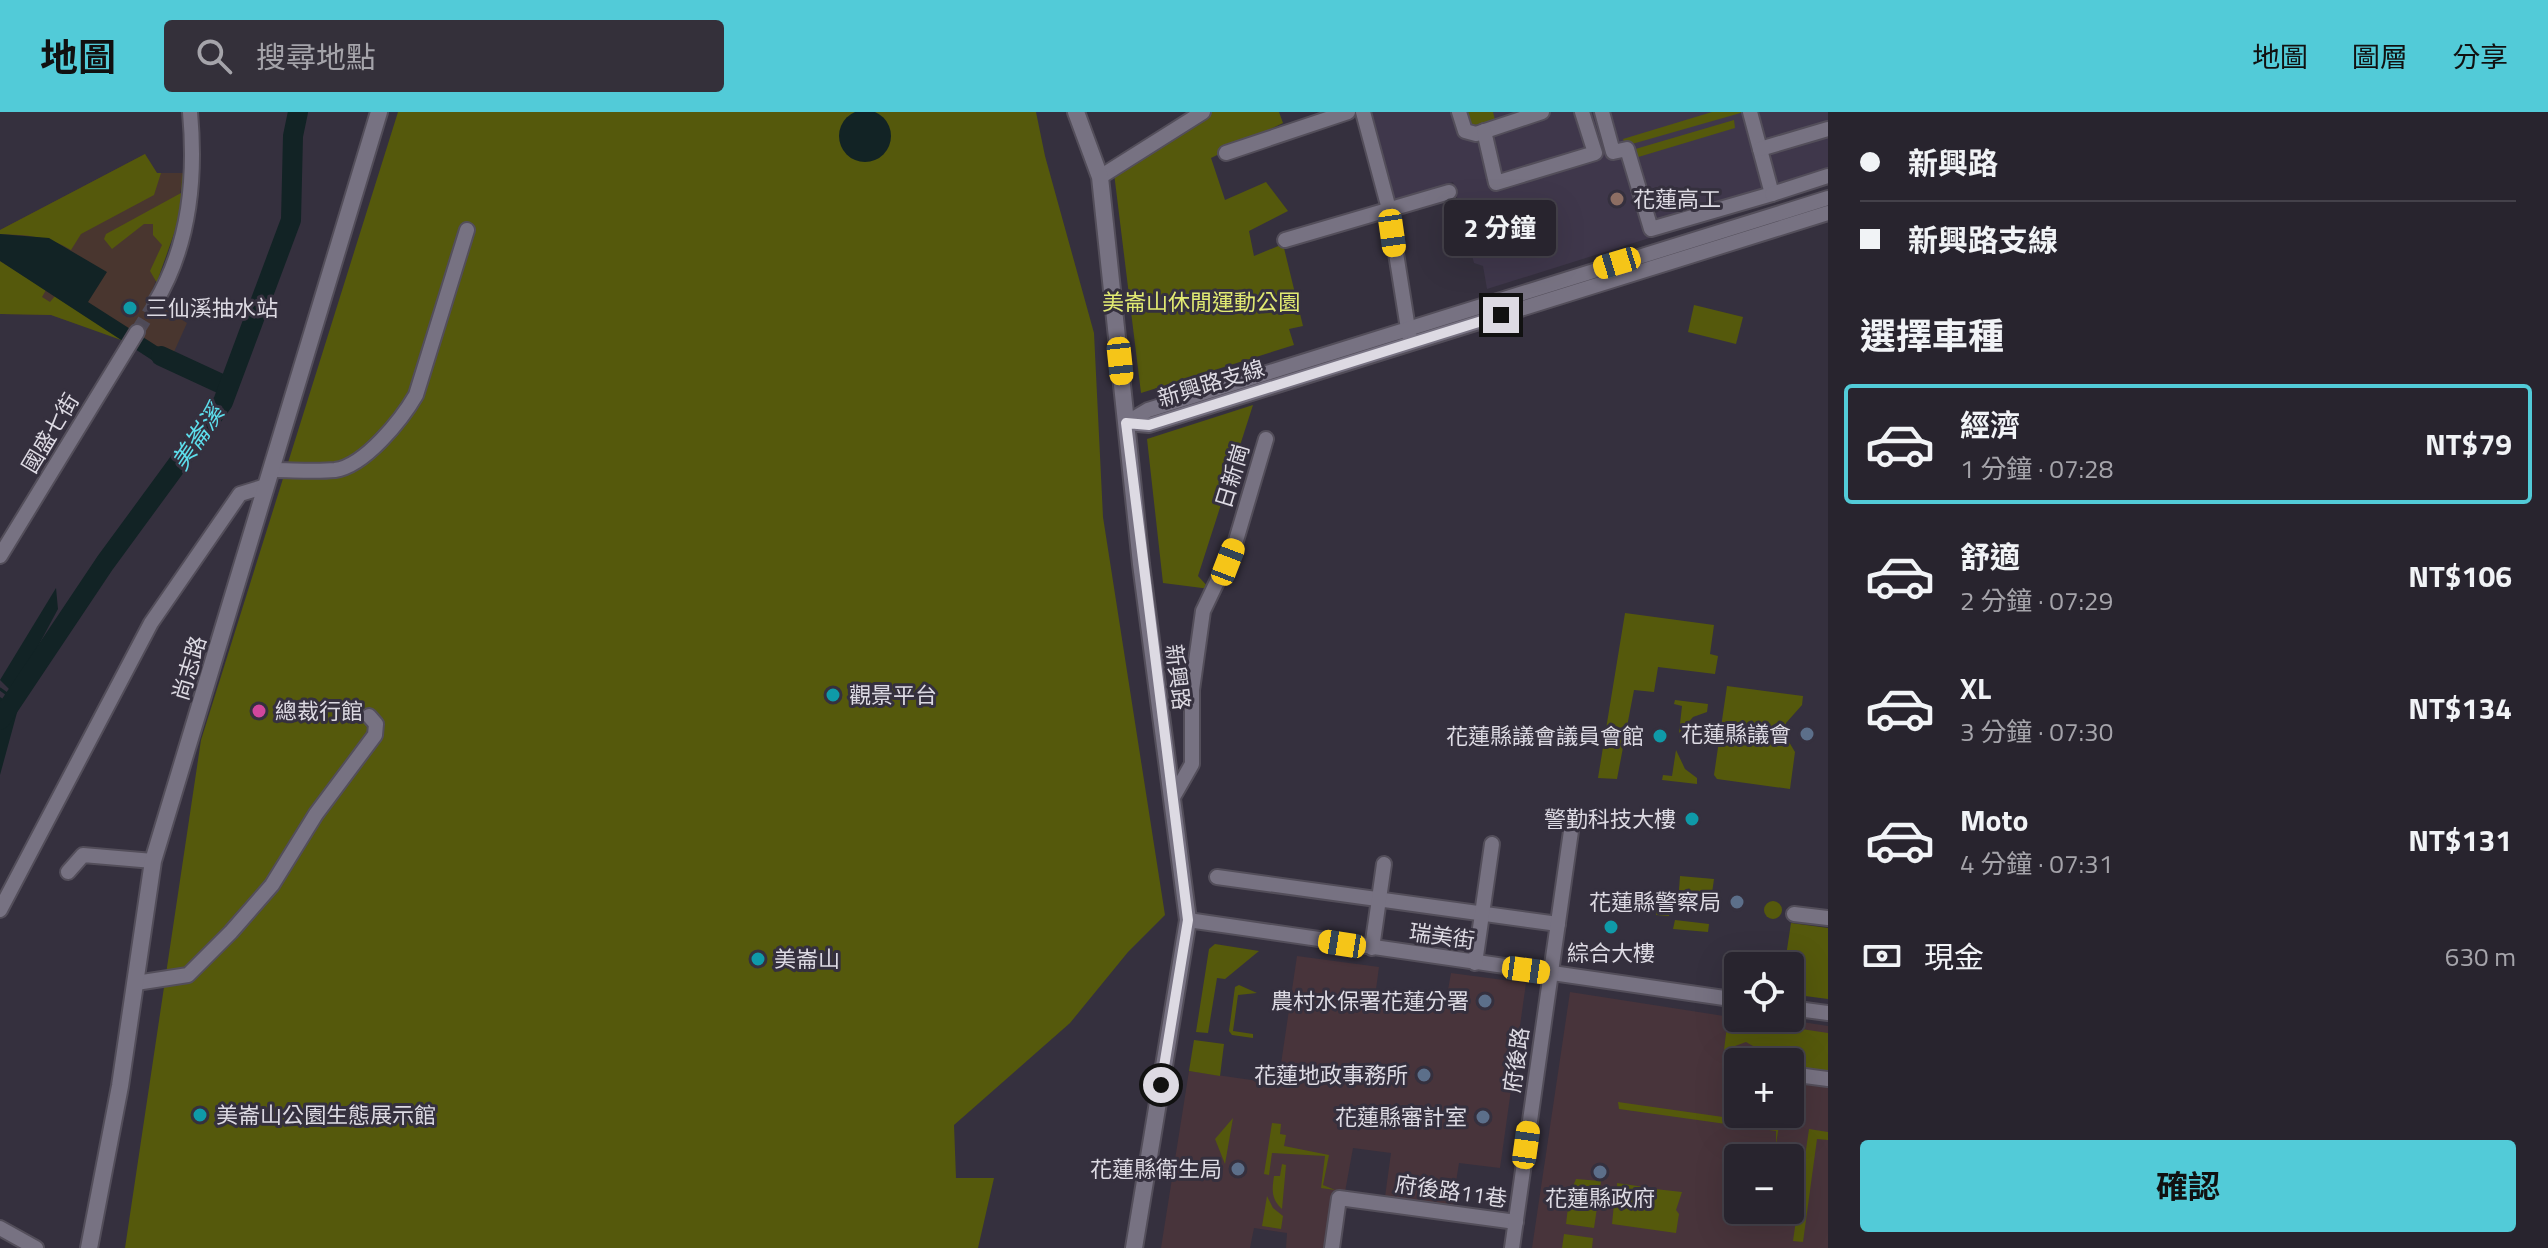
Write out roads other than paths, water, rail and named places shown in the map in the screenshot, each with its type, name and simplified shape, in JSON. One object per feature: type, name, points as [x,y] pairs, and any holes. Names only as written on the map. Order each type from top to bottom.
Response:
[{"type":"street","points":[[155,303],[180,240],[194,184],[190,112]]},
{"type":"street","name":"尚志路","points":[[89,1248],[136,983],[153,861],[379,112]]},
{"type":"street","name":"新興路","points":[[1076,112],[1100,177],[1126,423],[1188,920],[1134,1248]]},
{"type":"street","points":[[1100,177],[1203,112]]},
{"type":"street","points":[[1226,153],[1348,112]]},
{"type":"street","points":[[1363,112],[1389,209],[1412,343]]},
{"type":"street","points":[[1459,112],[1465,131],[1484,131],[1542,112]]},
{"type":"street","points":[[1484,131],[1496,183],[1595,153],[1582,112]]},
{"type":"street","points":[[1602,112],[1613,152],[1627,149],[1651,229],[1828,176]]},
{"type":"street","points":[[1750,112],[1772,194]]},
{"type":"street","points":[[1760,149],[1828,129]]},
{"type":"street","points":[[1285,240],[1449,192]]},
{"type":"street","name":"新興路支線","points":[[1126,423],[1148,410],[1828,198]]},
{"type":"street","name":"新興路支線","points":[[1126,423],[1149,425],[1828,213]]},
{"type":"street","points":[[0,910],[151,623],[240,494],[270,478],[348,466],[381,440],[406,412],[416,395],[467,230]]},
{"type":"street","name":"國盛七街","points":[[0,556],[137,332]]},
{"type":"street","name":"日新崗","points":[[1172,799],[1192,764],[1192,690],[1203,611],[1235,544],[1266,439]]},
{"type":"street","points":[[136,983],[188,975],[231,932],[272,885],[316,814],[361,759],[375,735],[376,724],[369,716]]},
{"type":"street","name":"府後路","points":[[1512,1248],[1571,831]]},
{"type":"street","points":[[1475,963],[1492,844]]},
{"type":"street","points":[[68,872],[83,855],[153,861]]},
{"type":"street","points":[[1372,948],[1384,864]]},
{"type":"street","points":[[1217,877],[1558,924]]},
{"type":"street","points":[[1794,914],[1828,918]]},
{"type":"street","name":"瑞美街","points":[[1188,920],[1724,998]]},
{"type":"street","points":[[1804,1010],[1828,1013]]},
{"type":"street","points":[[1804,1076],[1828,1079]]},
{"type":"street","name":"府後路11巷","points":[[1332,1248],[1339,1198],[1516,1222]]},
{"type":"street","points":[[0,1228],[36,1248]]},
{"type":"waterway","name":"美崙溪","points":[[0,720],[105,563],[223,402],[291,220],[293,136],[298,112]]},
{"type":"waterway","points":[[161,356],[228,387]]},
{"type":"waterway","points":[[0,689],[14,699]]},
{"type":"tunnel","points":[[137,332],[155,303]]},
{"type":"place","name":"花蓮高工","points":[[1617,199]]},
{"type":"place","name":"三仙溪抽水站","points":[[130,308]]},
{"type":"place","name":"觀景平台","points":[[833,695]]},
{"type":"place","name":"總裁行館","points":[[259,711]]},
{"type":"place","name":"花蓮縣議會","points":[[1807,734]]},
{"type":"place","name":"花蓮縣議會議員會館","points":[[1660,736]]},
{"type":"place","name":"警勤科技大樓","points":[[1692,819]]},
{"type":"place","name":"花蓮縣警察局","points":[[1737,902]]},
{"type":"place","name":"綜合大樓","points":[[1611,927]]},
{"type":"place","name":"美崙山","points":[[758,959]]},
{"type":"place","name":"農村水保署花蓮分署","points":[[1485,1001]]},
{"type":"place","name":"花蓮地政事務所","points":[[1424,1075]]},
{"type":"place","name":"美崙山公園生態展示館","points":[[200,1115]]},
{"type":"place","name":"花蓮縣審計室","points":[[1483,1117]]},
{"type":"place","name":"花蓮縣衛生局","points":[[1238,1169]]},
{"type":"place","name":"花蓮縣政府","points":[[1600,1172]]},
{"type":"park label","name":"美崙山休閒運動公園","points":[[1201,302]]}]
